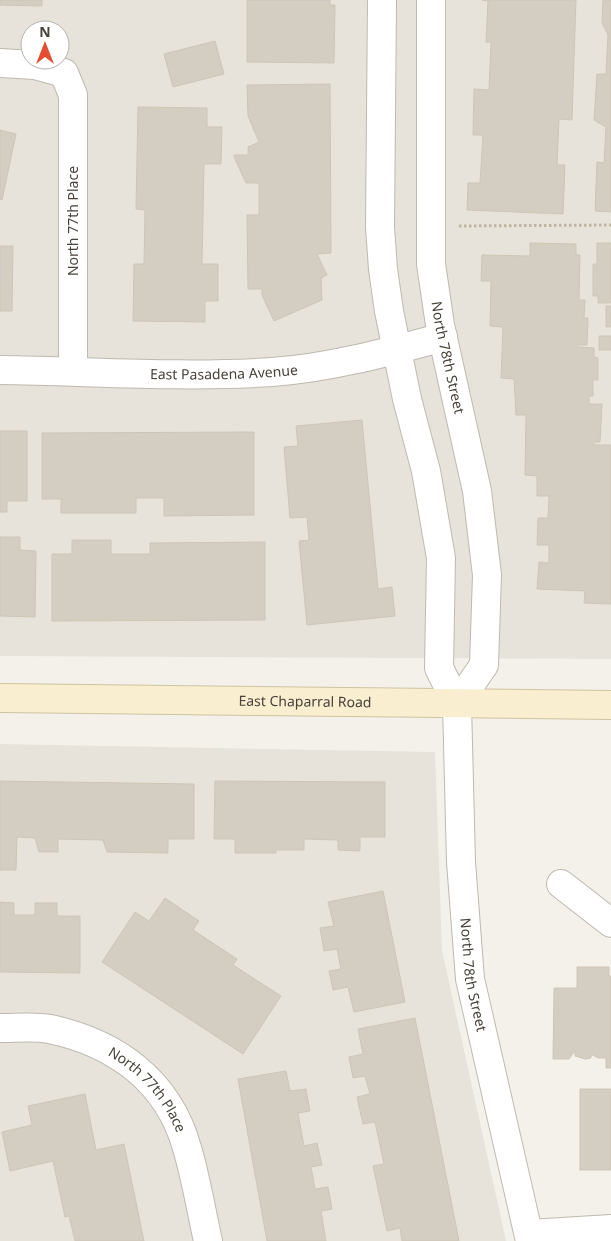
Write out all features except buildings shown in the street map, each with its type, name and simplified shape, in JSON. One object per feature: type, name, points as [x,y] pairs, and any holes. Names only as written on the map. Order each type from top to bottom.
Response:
[{"type":"main road","name":"East Chaparral Road","points":[[0,698],[611,705]]},
{"type":"street","name":"North 78th Street","points":[[382,0],[380,227],[389,311],[426,471],[442,558],[439,668],[457,704],[462,888],[470,979],[530,1238]]},
{"type":"street","name":"North 78th Street","points":[[431,0],[431,264],[443,336],[477,491],[487,575],[484,666],[457,704]]},
{"type":"street","name":"North 77th Place","points":[[0,63],[35,65],[64,73],[73,95],[73,371]]},
{"type":"street","name":"East Pasadena Avenue","points":[[0,370],[230,374],[274,372],[320,366],[397,350],[443,336]]},
{"type":"street","points":[[561,884],[611,923]]},
{"type":"street","name":"North 77th Place","points":[[0,1028],[48,1029],[94,1042],[126,1058],[156,1088],[173,1114],[187,1146],[208,1241]]},
{"type":"street","points":[[530,1238],[611,1229]]},
{"type":"path","points":[[458,226],[611,225]]},
{"type":"shaded area","points":[[0,0],[611,0],[611,659],[0,656]]},
{"type":"shaded area","points":[[0,744],[435,752],[442,950],[506,1241],[0,1241]]}]
